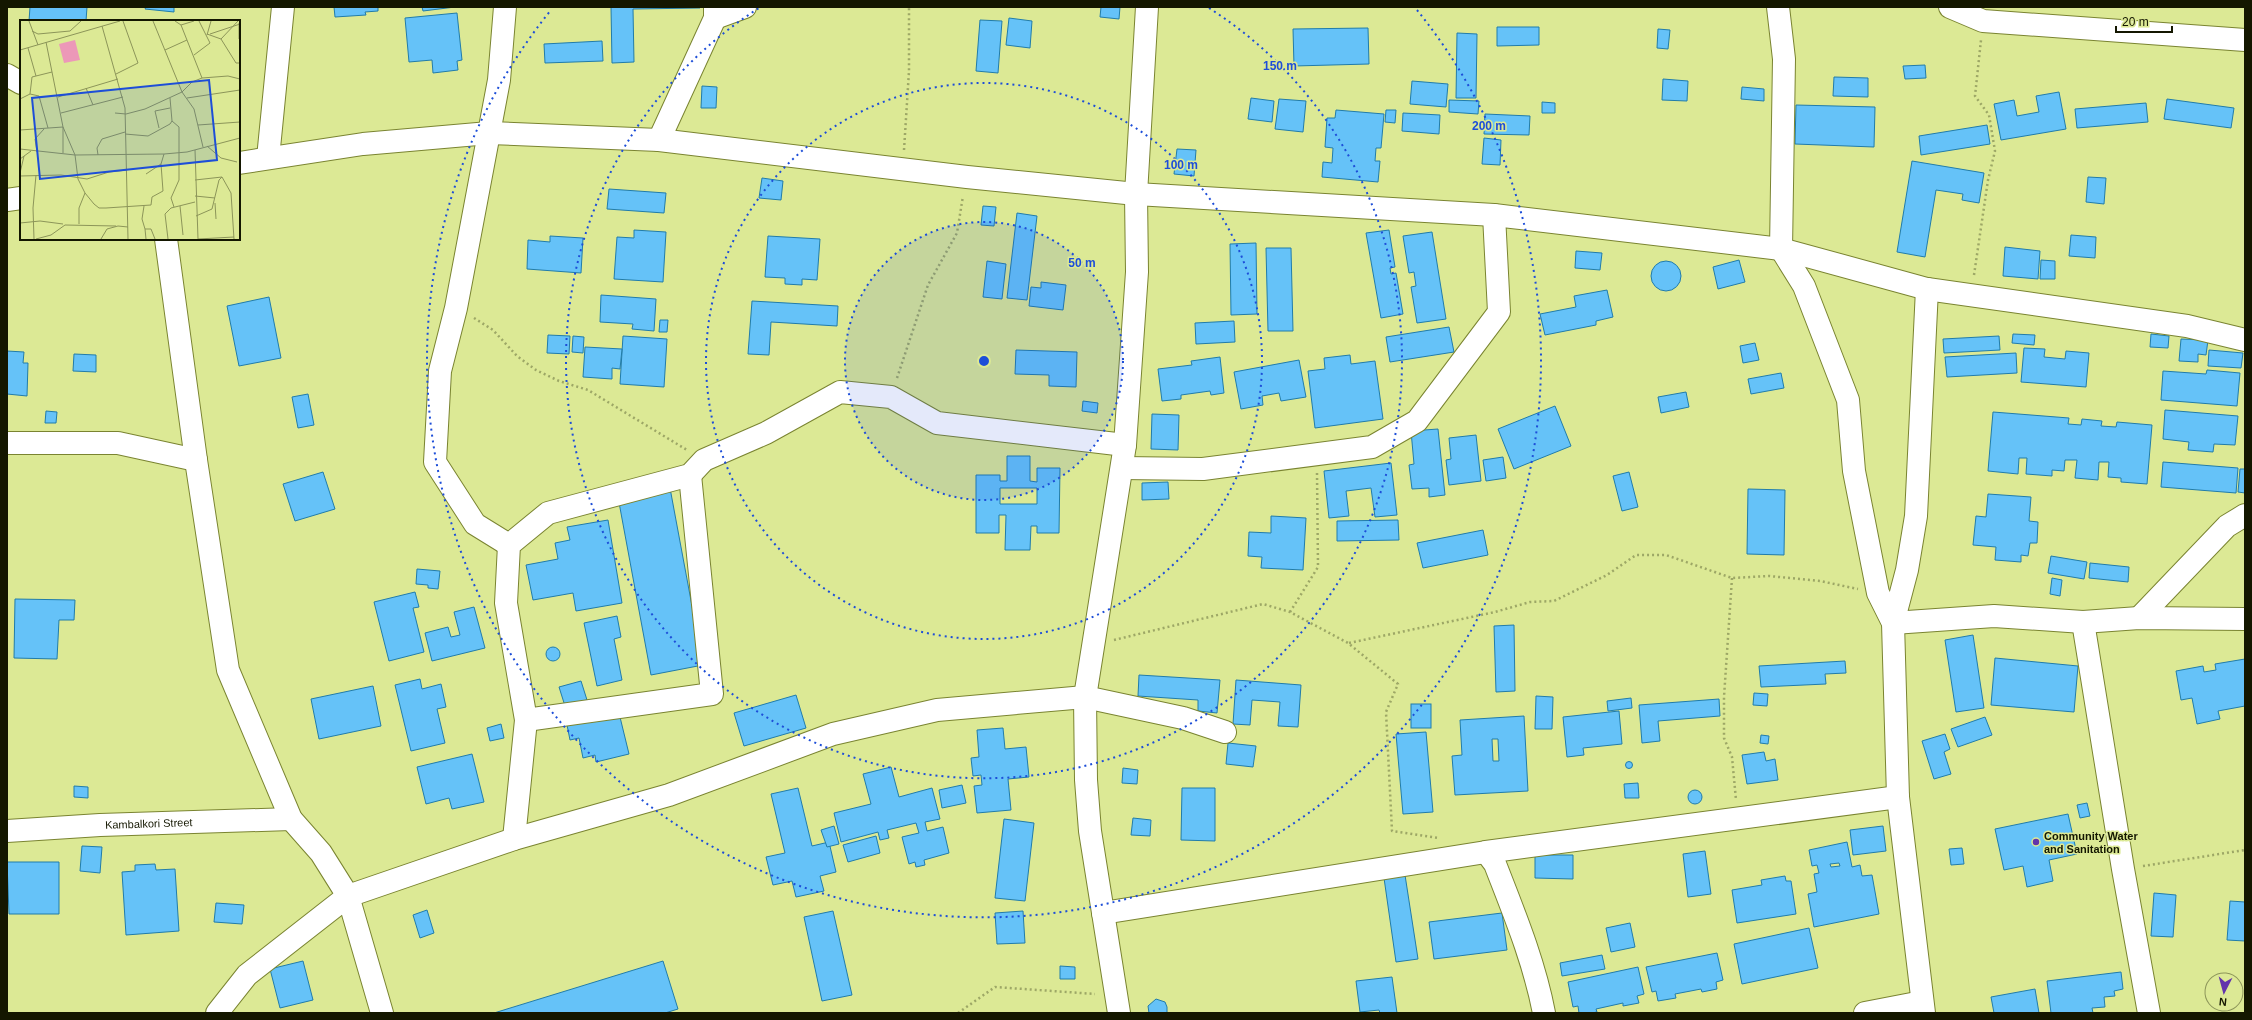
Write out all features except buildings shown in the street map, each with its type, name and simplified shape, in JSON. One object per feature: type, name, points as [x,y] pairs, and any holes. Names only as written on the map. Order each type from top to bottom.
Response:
[{"type":"street","points":[[268,158],[283,7]]},
{"type":"street","points":[[505,7],[499,80],[456,308],[440,370],[435,462],[475,524],[509,545]]},
{"type":"street","points":[[659,140],[715,12],[745,7]]},
{"type":"street","points":[[1117,1004],[1090,832],[1086,780],[1085,697],[1125,445],[1137,272],[1136,194],[1147,7]]},
{"type":"street","points":[[1778,7],[1784,59],[1781,249],[1804,286],[1848,400],[1854,472],[1878,593],[1893,623]]},
{"type":"street","points":[[1950,7],[1983,21],[2245,40]]},
{"type":"street","points":[[7,75],[20,82]]},
{"type":"street","points":[[240,163],[363,144],[489,133],[659,140],[903,168],[966,177],[1136,194],[1494,215],[1781,249],[1927,289],[2187,326],[2245,340]]},
{"type":"street","points":[[7,200],[20,198]]},
{"type":"street","points":[[1122,468],[1203,469],[1372,447],[1417,421],[1499,312],[1494,215]]},
{"type":"street","points":[[166,240],[196,460],[228,670],[291,819],[321,852],[348,896],[382,1013]]},
{"type":"street","points":[[1865,1013],[1923,1007],[1898,796],[1893,623],[1907,570],[1916,516],[1927,289]]},
{"type":"street","points":[[514,839],[526,720],[506,603],[509,545],[548,513],[697,468],[766,433],[840,392],[891,398],[937,423],[1125,445]]},
{"type":"street","points":[[7,443],[118,443],[196,460]]},
{"type":"street","points":[[526,720],[712,694],[697,468]]},
{"type":"street","points":[[2138,618],[2227,526],[2245,515]]},
{"type":"street","points":[[1893,623],[1994,616],[2082,622],[2138,618],[2245,619]]},
{"type":"street","points":[[2082,622],[2123,869],[2149,1013]]},
{"type":"street","points":[[217,1013],[247,975],[348,896],[514,839],[669,795],[833,734],[938,710],[1085,697],[1183,718],[1226,732]]},
{"type":"street","points":[[1103,913],[1486,852],[1898,796]]},
{"type":"street","name":"Kambalkori Street","points":[[7,831],[100,825],[291,819]]},
{"type":"street","points":[[1486,852],[1495,864],[1526,945],[1538,983],[1544,1013]]},
{"type":"path","points":[[903,168],[909,71],[909,7]]},
{"type":"path","points":[[1971,296],[1988,180],[1995,151],[1990,115],[1975,96],[1983,21]]},
{"type":"path","points":[[891,398],[928,285],[957,233],[966,177]]},
{"type":"path","points":[[456,308],[493,330],[517,356],[536,370],[559,381],[588,390],[697,468]]},
{"type":"path","points":[[1290,612],[1318,567],[1317,455]]},
{"type":"path","points":[[1348,643],[1495,612],[1530,602],[1554,601],[1607,575],[1636,555],[1666,555],[1732,578],[1769,576],[1820,581],[1878,593]]},
{"type":"path","points":[[1732,578],[1724,697],[1724,738],[1732,757],[1737,818]]},
{"type":"path","points":[[1093,644],[1263,604],[1290,612],[1348,643],[1398,684],[1386,712],[1392,831],[1442,839]]},
{"type":"path","points":[[2123,869],[2245,850]]},
{"type":"path","points":[[958,1013],[995,987],[1117,1004]]},
{"type":"place","name":"Community Water and Sanitation","points":[[2036,842]]}]
